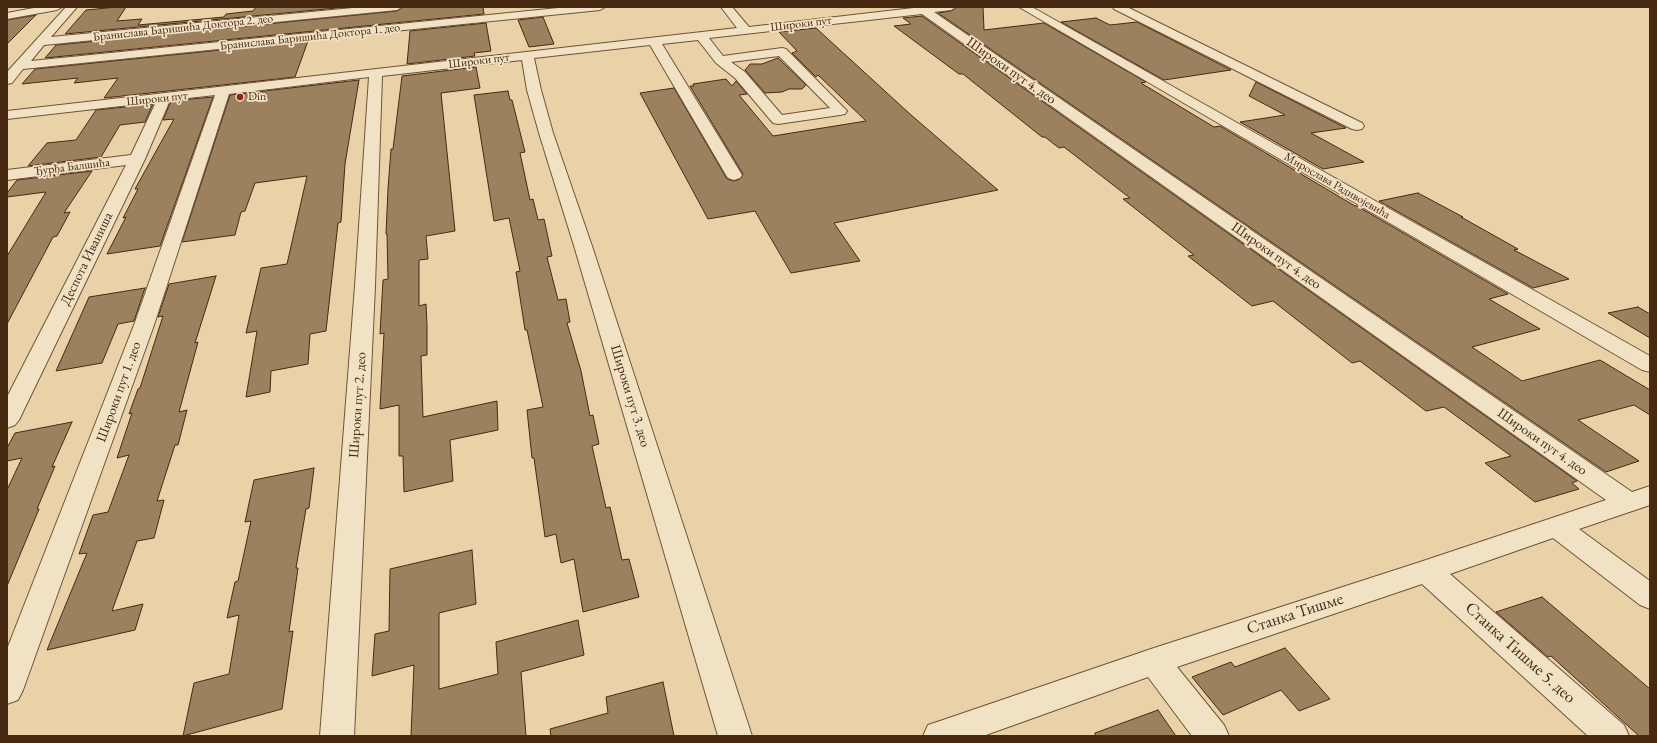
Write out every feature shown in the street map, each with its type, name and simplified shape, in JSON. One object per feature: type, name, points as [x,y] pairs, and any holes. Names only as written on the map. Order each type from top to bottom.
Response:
[{"type":"street","points":[[7,16],[57,7]]},
{"type":"street","points":[[7,80],[72,7]]},
{"type":"street","name":"Бранислава Баришића Доктора 2. део","points":[[41,42],[397,7]]},
{"type":"street","name":"Бранислава Баришића Доктора 1. део","points":[[20,66],[600,7]]},
{"type":"street","points":[[726,7],[746,31]]},
{"type":"street","name":"Широки пут","points":[[7,115],[376,74],[528,55],[951,7]]},
{"type":"street","name":"Мирослава Радивојевића","points":[[1024,7],[1650,365]]},
{"type":"street","points":[[1118,7],[1357,126]]},
{"type":"street","name":"Широки пут 4. део","points":[[924,10],[1639,498]]},
{"type":"street","points":[[700,36],[720,60],[740,75],[778,120],[840,111],[782,52],[720,60]]},
{"type":"street","points":[[654,41],[734,175]]},
{"type":"street","name":"Широки пут 3. део","points":[[528,55],[534,90],[546,133],[584,249],[735,736]]},
{"type":"street","name":"Широки пут 2. део","points":[[338,736],[376,74]]},
{"type":"street","name":"Широки пут 1. део","points":[[7,690],[144,325],[223,91]]},
{"type":"street","name":"Деспота Иваниша","points":[[7,420],[137,159],[158,110],[165,98]]},
{"type":"street","name":"Ђурђа Балшића","points":[[7,175],[137,159]]},
{"type":"street","name":"Станка Тишме","points":[[940,736],[1154,661],[1427,571],[1639,498]]},
{"type":"street","points":[[1557,527],[1650,597]]},
{"type":"street","name":"Станка Тишме 5. део","points":[[1427,571],[1612,736]]},
{"type":"street","points":[[1154,661],[1212,736]]},
{"type":"building","points":[[126,7],[117,21],[142,19],[138,25],[224,17],[226,14],[253,11],[256,7],[347,7],[65,34],[86,10]]},
{"type":"building","points":[[403,7],[483,7],[484,14],[45,58],[56,45],[397,11]]},
{"type":"building","points":[[957,7],[983,7],[984,30],[1044,23],[1146,82],[1141,83],[1214,127],[1220,126],[1508,294],[1489,299],[1540,329],[1472,347],[1522,381],[1600,360],[1650,390],[1650,415],[1634,405],[1578,420],[1639,461],[1606,472],[938,13],[951,11]]},
{"type":"building","points":[[36,15],[7,44],[7,20]]},
{"type":"building","points":[[922,16],[1577,481],[1572,483],[1579,489],[1535,502],[1485,463],[1511,456],[1444,407],[1426,411],[1360,361],[1352,363],[1273,301],[1252,306],[1188,256],[1194,255],[1123,199],[1130,198],[1064,147],[1059,148],[1045,137],[1042,137],[963,74],[959,74],[894,26],[911,24],[903,18]]},
{"type":"building","points":[[543,17],[554,44],[529,47],[518,20]]},
{"type":"building","points":[[1096,18],[1110,25],[1137,22],[1231,70],[1164,80],[1061,22]]},
{"type":"building","points":[[486,23],[491,51],[474,53],[475,56],[407,64],[410,31]]},
{"type":"building","points":[[816,28],[910,114],[998,190],[834,223],[860,261],[791,273],[755,211],[708,219],[640,93],[674,88],[727,179],[734,181],[740,179],[743,174],[690,86],[694,86],[693,84],[726,79],[732,86],[736,81],[747,94],[739,95],[773,136],[866,121],[818,75],[816,77],[792,53],[797,51],[779,32]]},
{"type":"building","points":[[308,41],[295,77],[104,98],[118,78],[74,83],[78,78],[22,84],[35,69]]},
{"type":"building","points":[[778,58],[806,85],[802,89],[789,89],[782,92],[765,93],[745,70],[750,64],[762,64]]},
{"type":"building","points":[[476,67],[480,88],[441,93],[455,231],[426,236],[428,259],[419,260],[419,306],[426,304],[427,325],[427,355],[421,356],[423,417],[497,401],[498,430],[450,440],[453,481],[404,492],[403,456],[399,456],[399,405],[380,409],[384,333],[380,334],[383,280],[388,279],[386,234],[388,189],[391,149],[393,149],[402,76]]},
{"type":"building","points":[[359,80],[345,164],[341,222],[338,223],[326,331],[310,334],[308,364],[271,371],[270,392],[246,397],[257,331],[246,333],[261,268],[287,264],[307,176],[255,183],[245,211],[241,212],[235,235],[182,242],[230,95]]},
{"type":"building","points":[[1256,82],[1346,128],[1311,133],[1364,162],[1323,169],[1240,122],[1285,115],[1249,96]]},
{"type":"building","points":[[508,91],[510,100],[512,100],[525,152],[520,153],[530,200],[533,199],[538,220],[544,219],[552,256],[547,257],[558,300],[566,299],[570,322],[567,323],[581,371],[590,416],[593,415],[599,444],[592,446],[606,508],[610,507],[622,560],[629,559],[639,597],[583,612],[574,559],[561,563],[556,534],[545,537],[534,458],[532,458],[527,410],[543,407],[527,330],[525,330],[516,272],[520,271],[509,218],[494,221],[474,95]]},
{"type":"building","points":[[213,97],[160,246],[107,254],[126,217],[123,218],[138,189],[135,189],[174,119],[163,120],[171,101]]},
{"type":"building","points":[[153,104],[145,122],[120,125],[101,157],[28,166],[47,143],[76,140],[96,110]]},
{"type":"building","points":[[92,171],[64,213],[70,212],[57,236],[53,237],[7,324],[7,256],[46,192],[7,197],[7,193],[17,180]]},
{"type":"building","points":[[1418,193],[1518,249],[1514,250],[1569,279],[1533,288],[1379,201]]},
{"type":"building","points":[[216,276],[195,343],[198,342],[179,412],[187,410],[178,445],[175,445],[157,501],[164,500],[154,538],[137,541],[112,611],[143,604],[135,630],[47,650],[87,553],[79,554],[93,515],[108,512],[129,455],[117,458],[132,413],[129,414],[138,389],[140,388],[163,316],[158,317],[169,284]]},
{"type":"building","points":[[145,288],[134,321],[118,324],[102,363],[56,371],[89,297]]},
{"type":"building","points":[[1638,307],[1650,314],[1650,338],[1608,313]]},
{"type":"building","points":[[72,422],[52,467],[55,466],[7,586],[7,490],[22,458],[7,461],[7,448],[15,433]]},
{"type":"building","points":[[314,468],[309,508],[306,509],[296,568],[298,568],[289,632],[293,631],[282,709],[183,736],[194,683],[229,674],[239,615],[227,618],[235,582],[238,581],[251,521],[245,522],[254,480]]},
{"type":"building","points":[[472,550],[476,604],[439,613],[439,689],[498,674],[496,642],[578,620],[584,655],[521,672],[526,736],[411,736],[414,665],[372,676],[375,634],[389,631],[390,569]]},
{"type":"building","points":[[1542,597],[1650,689],[1650,736],[1639,736],[1551,656],[1548,657],[1496,612]]},
{"type":"building","points":[[1285,648],[1330,699],[1299,711],[1281,690],[1223,715],[1192,677],[1231,662],[1235,667]]},
{"type":"building","points":[[663,682],[674,736],[551,736],[550,729],[608,713],[606,697]]},
{"type":"building","points":[[1158,710],[1176,736],[1095,736],[1095,733]]},
{"type":"place","name":"Din","points":[[240,97]]}]
